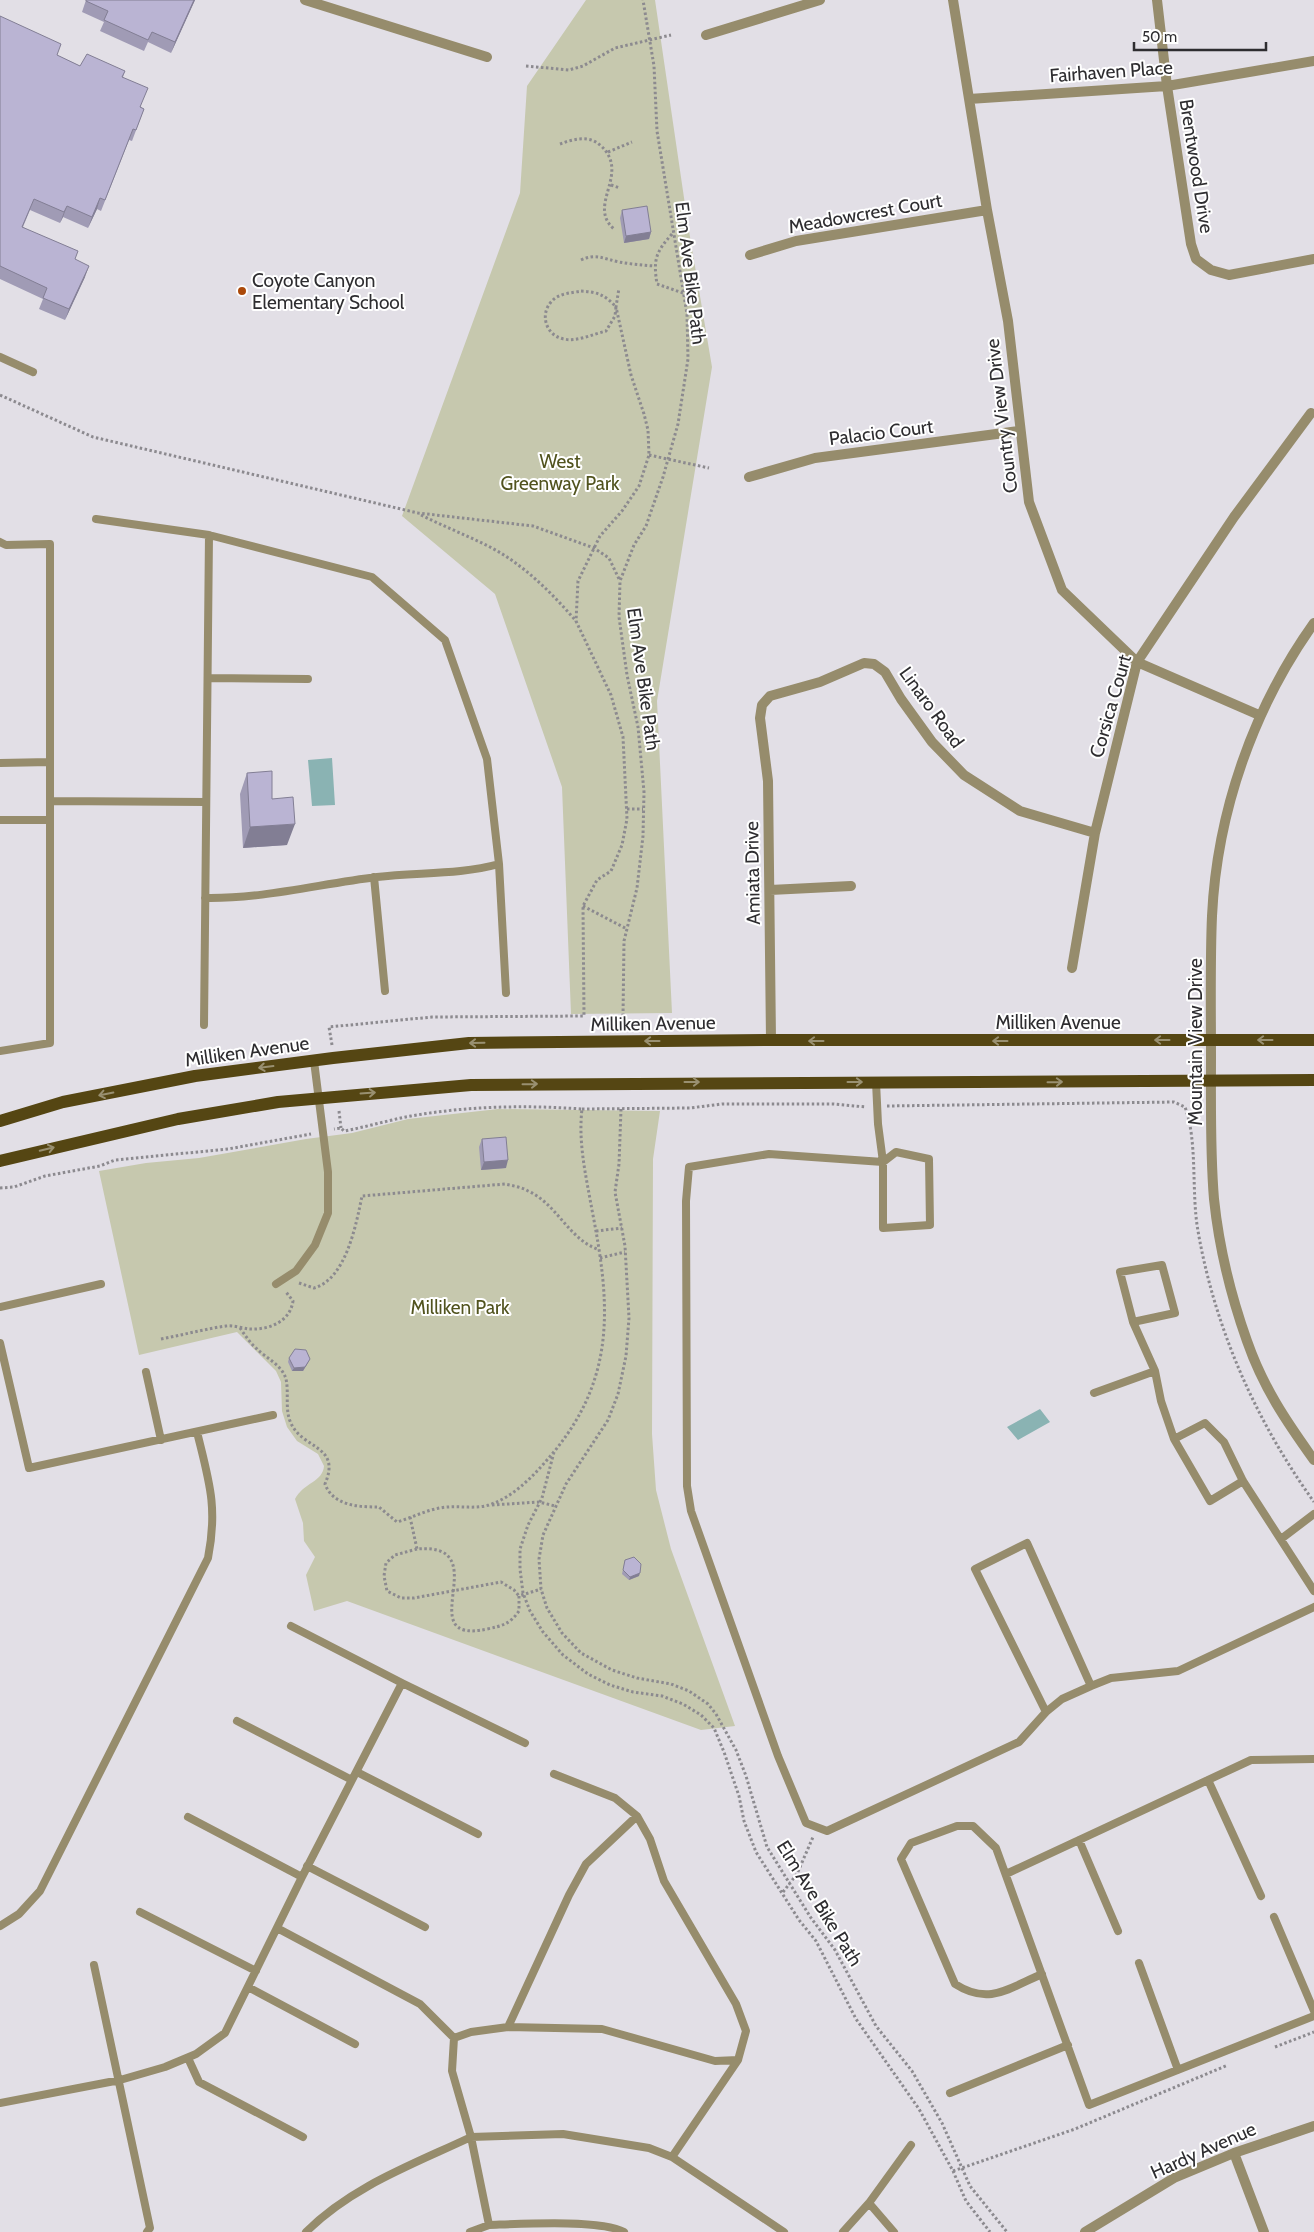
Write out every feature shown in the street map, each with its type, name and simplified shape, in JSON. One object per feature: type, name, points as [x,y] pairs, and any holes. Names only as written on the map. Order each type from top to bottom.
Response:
[{"type":"main road","name":"Milliken Avenue","points":[[0,1121],[63,1102],[195,1076],[314,1060],[469,1044],[771,1040],[1314,1040]]},
{"type":"main road","points":[[0,1161],[178,1118],[319,1097],[471,1085],[1314,1080]]},
{"type":"street","points":[[305,0],[487,57]]},
{"type":"street","points":[[706,35],[820,0]]},
{"type":"street","name":"Country View Drive","points":[[953,0],[986,210],[1008,322],[1019,431],[1029,502],[1062,590],[1137,662],[1260,714]]},
{"type":"street","name":"Brentwood Drive","points":[[1157,0],[1166,86],[1191,244],[1196,259],[1211,270],[1229,275],[1314,259]]},
{"type":"street","name":"Fairhaven Place","points":[[969,99],[1166,86],[1314,61]]},
{"type":"street","name":"Meadowcrest Court","points":[[750,255],[796,241],[986,210]]},
{"type":"street","name":"Corsica Court","points":[[1072,968],[1095,833],[1137,662],[1234,516],[1311,413]]},
{"type":"street","name":"Palacio Court","points":[[749,477],[815,458],[1019,431]]},
{"type":"street","name":"Mountain View Drive","points":[[1314,623],[1293,652],[1260,714],[1235,786],[1222,841],[1212,914],[1211,1040],[1214,1199],[1227,1273],[1247,1342],[1274,1402],[1314,1460]]},
{"type":"street","name":"Linaro Road","points":[[762,705],[770,696],[820,682],[864,663],[874,664],[885,672],[901,699],[932,742],[964,776],[1020,811],[1095,833]]},
{"type":"street","name":"Amiata Drive","points":[[762,705],[760,718],[768,781],[771,1040]]},
{"type":"street","points":[[770,890],[850,886]]},
{"type":"street","name":"Hardy Avenue","points":[[1084,2232],[1174,2178],[1234,2153],[1314,2126]]},
{"type":"street","points":[[1234,2153],[1264,2232]]},
{"type":"lane","points":[[0,357],[33,372]]},
{"type":"lane","points":[[96,519],[209,535],[372,577],[445,640],[487,759],[499,864],[506,993]]},
{"type":"lane","points":[[204,1025],[209,535]]},
{"type":"lane","points":[[0,542],[6,545],[50,544],[50,1044],[0,1051]]},
{"type":"lane","points":[[208,678],[308,679]]},
{"type":"lane","points":[[0,763],[50,762]]},
{"type":"lane","points":[[50,801],[206,802]]},
{"type":"lane","points":[[0,820],[50,820]]},
{"type":"lane","points":[[205,898],[235,898],[374,877],[478,870],[499,864]]},
{"type":"lane","points":[[374,877],[385,991]]},
{"type":"lane","points":[[276,1284],[296,1271],[315,1245],[328,1213],[328,1172],[314,1060]]},
{"type":"lane","points":[[876,1082],[883,1162],[883,1228],[930,1225],[929,1159],[896,1152],[883,1162],[769,1154],[689,1167],[686,1211],[687,1486],[690,1502],[778,1756],[806,1823],[827,1831],[1019,1742],[1046,1712],[1062,1699],[1111,1678],[1178,1671],[1314,1607]]},
{"type":"lane","points":[[1133,1322],[1175,1313],[1162,1265],[1120,1272],[1133,1322],[1155,1371],[1161,1401],[1174,1439],[1210,1501],[1243,1481]]},
{"type":"lane","points":[[0,1307],[101,1284]]},
{"type":"lane","points":[[0,1343],[29,1468],[273,1415]]},
{"type":"lane","points":[[1094,1393],[1155,1371]]},
{"type":"lane","points":[[146,1372],[161,1440]]},
{"type":"lane","points":[[1174,1439],[1205,1423],[1224,1442],[1243,1481],[1314,1591]]},
{"type":"lane","points":[[0,1926],[19,1914],[40,1891],[208,1558],[213,1533],[213,1495],[197,1432]]},
{"type":"lane","points":[[1281,1539],[1314,1514]]},
{"type":"lane","points":[[1046,1712],[975,1569],[1027,1543],[1091,1686]]},
{"type":"lane","points":[[291,1626],[525,1743]]},
{"type":"lane","points":[[0,2103],[120,2080],[165,2067],[188,2058],[225,2033],[307,1866],[402,1683]]},
{"type":"lane","points":[[237,1721],[352,1780]]},
{"type":"lane","points":[[1006,1874],[1251,1760],[1314,1759]]},
{"type":"lane","points":[[356,1772],[478,1834]]},
{"type":"lane","points":[[554,1774],[615,1798],[637,1816],[650,1839],[664,1881],[736,2004],[746,2031],[738,2060],[672,2157]]},
{"type":"lane","points":[[1208,1780],[1261,1896]]},
{"type":"lane","points":[[508,2027],[568,1895],[586,1864],[637,1816]]},
{"type":"lane","points":[[188,1817],[302,1877]]},
{"type":"lane","points":[[1042,1974],[989,1996],[970,1994],[955,1984],[901,1859],[911,1843],[957,1826],[973,1826],[996,1848],[1090,2105],[1314,2016]]},
{"type":"lane","points":[[1080,1840],[1118,1931]]},
{"type":"lane","points":[[307,1866],[426,1927]]},
{"type":"lane","points":[[140,1912],[256,1970]]},
{"type":"lane","points":[[1274,1917],[1314,2011]]},
{"type":"lane","points":[[277,1928],[420,2004],[454,2038],[452,2070],[472,2137],[489,2225]]},
{"type":"lane","points":[[1139,1963],[1178,2070]]},
{"type":"lane","points":[[94,1965],[150,2228],[147,2232]]},
{"type":"lane","points":[[248,1987],[355,2044]]},
{"type":"lane","points":[[454,2038],[471,2032],[508,2027],[602,2029],[715,2061],[738,2060]]},
{"type":"lane","points":[[950,2093],[1068,2045]]},
{"type":"lane","points":[[188,2058],[199,2082],[303,2137]]},
{"type":"lane","points":[[306,2232],[321,2217],[371,2183],[472,2137],[563,2134],[649,2148],[672,2157],[784,2232]]},
{"type":"lane","points":[[843,2232],[869,2203],[911,2145]]},
{"type":"lane","points":[[869,2203],[894,2232]]},
{"type":"lane","points":[[470,2232],[489,2225],[578,2225],[617,2228],[624,2232]]},
{"type":"path","name":"Elm Ave Bike Path","points":[[623,1016],[624,941],[637,888],[643,809],[638,727],[626,675],[619,617],[620,581],[634,544],[646,526],[668,459],[678,424],[688,359],[687,314],[682,293],[657,130],[654,66],[642,0]]},
{"type":"path","points":[[526,66],[569,70],[583,66],[615,48],[671,35]]},
{"type":"path","points":[[560,144],[573,139],[587,139],[598,143],[608,152],[612,168],[611,185],[605,197],[604,212],[606,223],[614,229]]},
{"type":"path","points":[[608,152],[632,142]]},
{"type":"path","points":[[611,185],[620,188]]},
{"type":"path","points":[[673,233],[658,250],[654,266],[657,284],[682,293]]},
{"type":"path","points":[[581,260],[590,256],[604,256],[618,262],[654,266]]},
{"type":"path","points":[[576,621],[578,581],[600,536],[631,500],[639,486],[649,455],[646,422],[626,355],[616,307],[606,296],[596,292],[565,294],[553,300],[546,310],[546,326],[552,335],[565,340],[606,331],[615,316],[616,307],[619,288]]},
{"type":"path","points":[[0,395],[93,437],[418,513],[533,526],[594,548],[609,558],[620,581]]},
{"type":"path","points":[[649,455],[709,468]]},
{"type":"path","points":[[333,1058],[329,1027],[432,1017],[584,1016],[583,906],[597,880],[611,871],[622,845],[627,819],[623,737],[611,695],[576,621],[544,587],[518,566],[489,547],[418,513]]},
{"type":"path","points":[[627,809],[643,809]]},
{"type":"path","points":[[583,906],[627,929]]},
{"type":"path","points":[[337,1095],[341,1128]]},
{"type":"path","points":[[0,1188],[14,1187],[45,1176],[100,1166],[115,1160],[228,1149],[341,1128],[344,1131],[410,1116],[461,1109],[506,1106],[621,1109],[690,1108],[722,1104],[833,1104],[877,1107],[1174,1102],[1185,1107],[1191,1122],[1193,1186],[1198,1231],[1212,1296],[1247,1391],[1314,1502]]},
{"type":"path","points":[[489,1505],[525,1484],[555,1450],[585,1404],[600,1364],[605,1335],[600,1258],[582,1160],[580,1123],[582,1109]]},
{"type":"path","name":"Elm Ave Bike Path","points":[[621,1109],[619,1164],[615,1192],[625,1252],[629,1318],[626,1356],[618,1394],[608,1420],[566,1484],[543,1535],[539,1559],[541,1589],[547,1608],[562,1633],[581,1653],[612,1670],[637,1678],[671,1684],[689,1691],[708,1704],[736,1750],[746,1776],[767,1847],[791,1882],[811,1918],[835,1950],[876,2026],[912,2071],[942,2123],[970,2186],[1007,2232]]},
{"type":"path","points":[[297,1283],[314,1288],[329,1281],[346,1255],[356,1226],[362,1196],[506,1184],[528,1190],[544,1201],[581,1241],[598,1249]]},
{"type":"path","points":[[596,1232],[622,1228]]},
{"type":"path","points":[[600,1258],[625,1252]]},
{"type":"path","points":[[161,1339],[229,1326],[260,1329],[274,1325],[286,1318],[292,1309],[293,1301],[286,1292]]},
{"type":"path","points":[[240,1328],[256,1348],[279,1366],[286,1378],[290,1421],[300,1436],[324,1452],[330,1462],[329,1475],[325,1484],[328,1491],[347,1504],[358,1508],[379,1507],[397,1522],[431,1509],[540,1502],[555,1506]]},
{"type":"path","points":[[555,1450],[540,1502],[528,1525],[520,1549],[523,1593],[543,1632],[563,1656],[588,1674],[610,1685],[633,1692],[662,1696],[683,1704],[701,1715],[714,1728],[739,1796],[744,1821],[756,1852],[799,1920],[816,1941],[856,2019],[919,2109],[953,2171],[966,2202],[990,2232]]},
{"type":"path","points":[[410,1518],[417,1549]]},
{"type":"path","points":[[417,1549],[395,1554],[386,1563],[384,1576],[387,1591],[401,1598],[414,1598],[453,1591],[501,1582],[514,1590],[519,1596],[519,1611],[505,1625],[474,1631],[462,1629],[454,1621],[450,1610],[453,1591],[456,1570],[453,1561],[442,1550],[417,1549]]},
{"type":"path","points":[[519,1596],[523,1593],[541,1589]]},
{"type":"path","points":[[783,1892],[797,1874],[816,1827]]},
{"type":"path","points":[[1269,2049],[1314,2032]]},
{"type":"path","points":[[953,2171],[1075,2129],[1233,2063]]},
{"type":"green space","name":"West Greenway Park","points":[[586,0],[655,0],[688,225],[712,367],[657,701],[672,1013],[571,1014],[562,787],[495,594],[402,516],[520,193],[527,86]]},
{"type":"green space","name":"Milliken Park","points":[[498,1109],[660,1111],[653,1159],[652,1434],[656,1490],[671,1549],[735,1726],[701,1730],[347,1601],[314,1611],[306,1575],[315,1557],[304,1541],[303,1523],[295,1499],[303,1489],[320,1476],[324,1466],[318,1454],[297,1441],[287,1427],[282,1411],[281,1382],[276,1371],[237,1332],[139,1355],[99,1171],[146,1163],[199,1158],[352,1133],[408,1119]]},
{"type":"water","points":[[332,758],[335,805],[312,806],[308,760]]},
{"type":"water","points":[[1040,1409],[1050,1422],[1018,1440],[1007,1427]]},
{"type":"building","points":[[86,0],[194,0],[175,42],[152,32],[148,40],[104,20],[108,11]]},
{"type":"building","points":[[0,16],[61,44],[57,55],[80,66],[87,54],[125,71],[122,77],[148,88],[140,107],[144,109],[136,130],[133,129],[105,200],[100,198],[92,217],[67,206],[64,212],[34,199],[22,227],[78,251],[75,259],[89,266],[69,309],[43,298],[47,288],[0,266]]},
{"type":"building","points":[[647,206],[651,232],[626,236],[622,210]]},
{"type":"building","points":[[272,771],[272,799],[293,797],[295,824],[250,827],[247,773]]},
{"type":"building","points":[[506,1137],[508,1160],[484,1162],[482,1139]]},
{"type":"building","points":[[295,1349],[306,1350],[310,1359],[305,1367],[294,1368],[289,1358]]},
{"type":"building","points":[[634,1557],[641,1564],[640,1573],[630,1577],[623,1570],[625,1560]]},
{"type":"place","name":"Coyote Canyon Elementary School","points":[[242,291]]}]
